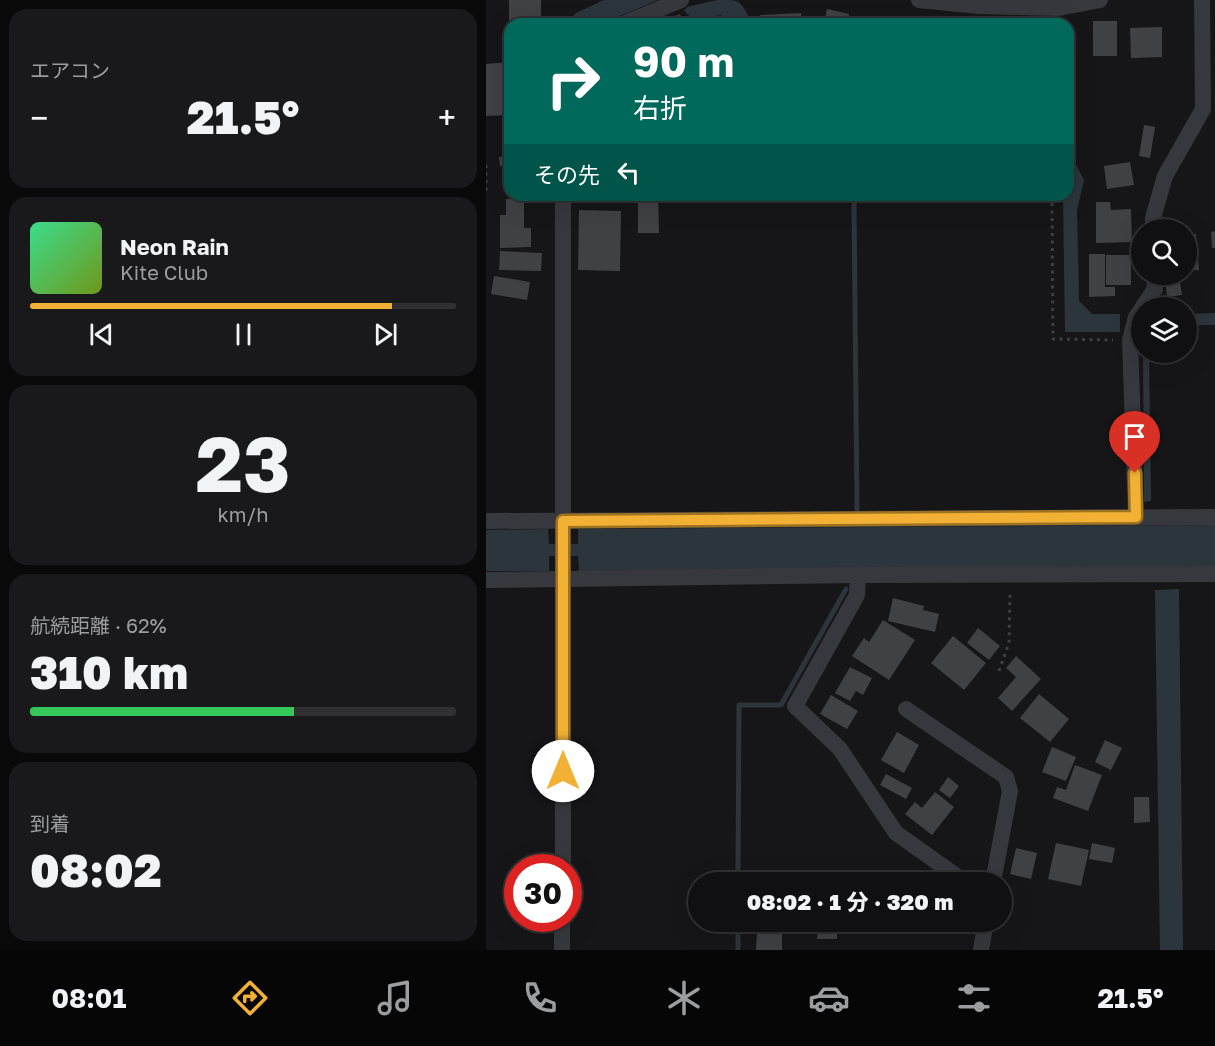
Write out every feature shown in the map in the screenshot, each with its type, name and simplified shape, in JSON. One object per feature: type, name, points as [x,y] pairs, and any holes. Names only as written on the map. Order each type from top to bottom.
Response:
[{"type":"street","points":[[638,18],[681,0]]},
{"type":"street","points":[[919,0],[980,6],[1059,8],[1100,0]]},
{"type":"street","points":[[1153,219],[1166,176],[1203,110],[1202,0]]},
{"type":"street","points":[[562,854],[563,201]]},
{"type":"street","points":[[1131,336],[1136,517]]},
{"type":"street","points":[[486,521],[1215,517]]},
{"type":"street","points":[[486,580],[858,575],[1215,574]]},
{"type":"street","points":[[858,575],[857,595],[795,706],[840,749],[896,833],[951,872]]},
{"type":"street","points":[[906,708],[1006,777],[1010,791],[995,872]]},
{"type":"street","points":[[562,932],[562,950]]},
{"type":"street","points":[[981,950],[984,932]]},
{"type":"path","points":[[486,165],[486,193]]},
{"type":"path","points":[[1052,203],[1053,339],[1130,340]]},
{"type":"path","points":[[999,671],[1009,643],[1010,575]]},
{"type":"shaded area","points":[[604,0],[658,0],[610,18],[571,18],[576,13]]},
{"type":"shaded area","points":[[717,0],[731,0],[739,2],[750,18],[723,18],[721,15],[692,18],[684,11],[687,7]]},
{"type":"shaded area","points":[[1074,161],[1084,180],[1077,210],[1079,301],[1092,314],[1120,314],[1120,332],[1065,332],[1063,201],[1074,201]]},
{"type":"shaded area","points":[[1215,313],[1215,325],[1197,325],[1197,314]]},
{"type":"shaded area","points":[[1143,363],[1149,363],[1151,501],[1144,502]]},
{"type":"shaded area","points":[[1215,525],[1215,566],[579,571],[578,556],[549,556],[549,571],[486,571],[486,530],[548,529],[549,544],[578,544],[578,529]]},
{"type":"shaded area","points":[[1179,589],[1183,950],[1160,950],[1155,590]]},
{"type":"building","points":[[509,0],[541,0],[541,18],[509,18]]},
{"type":"building","points":[[827,9],[849,14],[848,18],[825,18]]},
{"type":"building","points":[[801,13],[801,18],[760,18],[760,15]]},
{"type":"building","points":[[680,14],[682,18],[670,18]]},
{"type":"building","points":[[1093,21],[1117,21],[1117,56],[1093,56]]},
{"type":"building","points":[[1162,27],[1162,57],[1131,58],[1130,28]]},
{"type":"building","points":[[504,62],[504,115],[486,116],[486,64]]},
{"type":"building","points":[[1144,125],[1155,127],[1150,158],[1139,156]]},
{"type":"building","points":[[499,157],[504,157],[504,166],[500,166]]},
{"type":"building","points":[[1130,162],[1134,185],[1107,189],[1104,166]]},
{"type":"building","points":[[506,201],[524,201],[524,228],[531,228],[531,247],[500,248],[500,215],[506,215]]},
{"type":"building","points":[[638,201],[658,201],[659,233],[638,233]]},
{"type":"building","points":[[1096,202],[1110,202],[1111,210],[1131,209],[1131,242],[1096,243]]},
{"type":"building","points":[[579,210],[621,211],[620,271],[578,270]]},
{"type":"building","points":[[1215,231],[1215,248],[1212,248],[1211,232]]},
{"type":"building","points":[[1197,246],[1199,270],[1197,270]]},
{"type":"building","points":[[500,251],[542,253],[541,271],[499,270]]},
{"type":"building","points":[[1089,254],[1105,254],[1105,287],[1115,287],[1115,296],[1089,297]]},
{"type":"building","points":[[1106,255],[1131,255],[1131,285],[1106,285]]},
{"type":"building","points":[[494,276],[530,282],[527,300],[491,294]]},
{"type":"building","points":[[1166,285],[1180,285],[1182,295],[1167,297]]},
{"type":"building","points":[[893,598],[924,606],[923,610],[939,614],[935,632],[888,621]]},
{"type":"building","points":[[883,620],[915,640],[889,680],[852,656],[864,638],[869,642]]},
{"type":"building","points":[[978,628],[1000,646],[989,660],[967,643]]},
{"type":"building","points":[[953,636],[986,663],[964,690],[931,663]]},
{"type":"building","points":[[1016,656],[1041,679],[1012,711],[998,698],[1016,677],[1006,668]]},
{"type":"building","points":[[850,667],[872,678],[863,695],[856,691],[850,701],[835,693]]},
{"type":"building","points":[[1039,694],[1069,719],[1050,742],[1020,718]]},
{"type":"building","points":[[831,695],[858,711],[847,729],[820,714]]},
{"type":"building","points":[[897,732],[919,745],[904,773],[881,760]]},
{"type":"building","points":[[1105,740],[1122,748],[1111,770],[1095,762]]},
{"type":"building","points":[[1052,747],[1076,757],[1066,781],[1042,772]]},
{"type":"building","points":[[1075,765],[1102,775],[1088,811],[1053,798],[1057,787],[1066,790]]},
{"type":"building","points":[[886,774],[912,788],[906,799],[880,785]]},
{"type":"building","points":[[948,777],[959,786],[950,798],[939,790]]},
{"type":"building","points":[[935,792],[954,807],[932,835],[905,814],[915,802],[922,808]]},
{"type":"building","points":[[1134,797],[1149,797],[1150,822],[1134,823]]},
{"type":"building","points":[[1056,843],[1089,850],[1081,886],[1048,879]]},
{"type":"building","points":[[1092,843],[1115,848],[1112,863],[1089,859]]},
{"type":"building","points":[[1016,848],[1037,853],[1031,879],[1012,874],[1010,872]]},
{"type":"building","points":[[757,932],[782,932],[782,950],[756,950]]},
{"type":"building","points":[[817,932],[837,932],[837,939],[817,939]]},
{"type":"waterway","points":[[855,201],[857,509]]},
{"type":"waterway","points":[[738,872],[739,705],[781,705],[846,589]]},
{"type":"waterway","points":[[738,932],[738,950]]},
{"type":"route","points":[[563,771],[563,521],[1136,517],[1135,473]]}]
